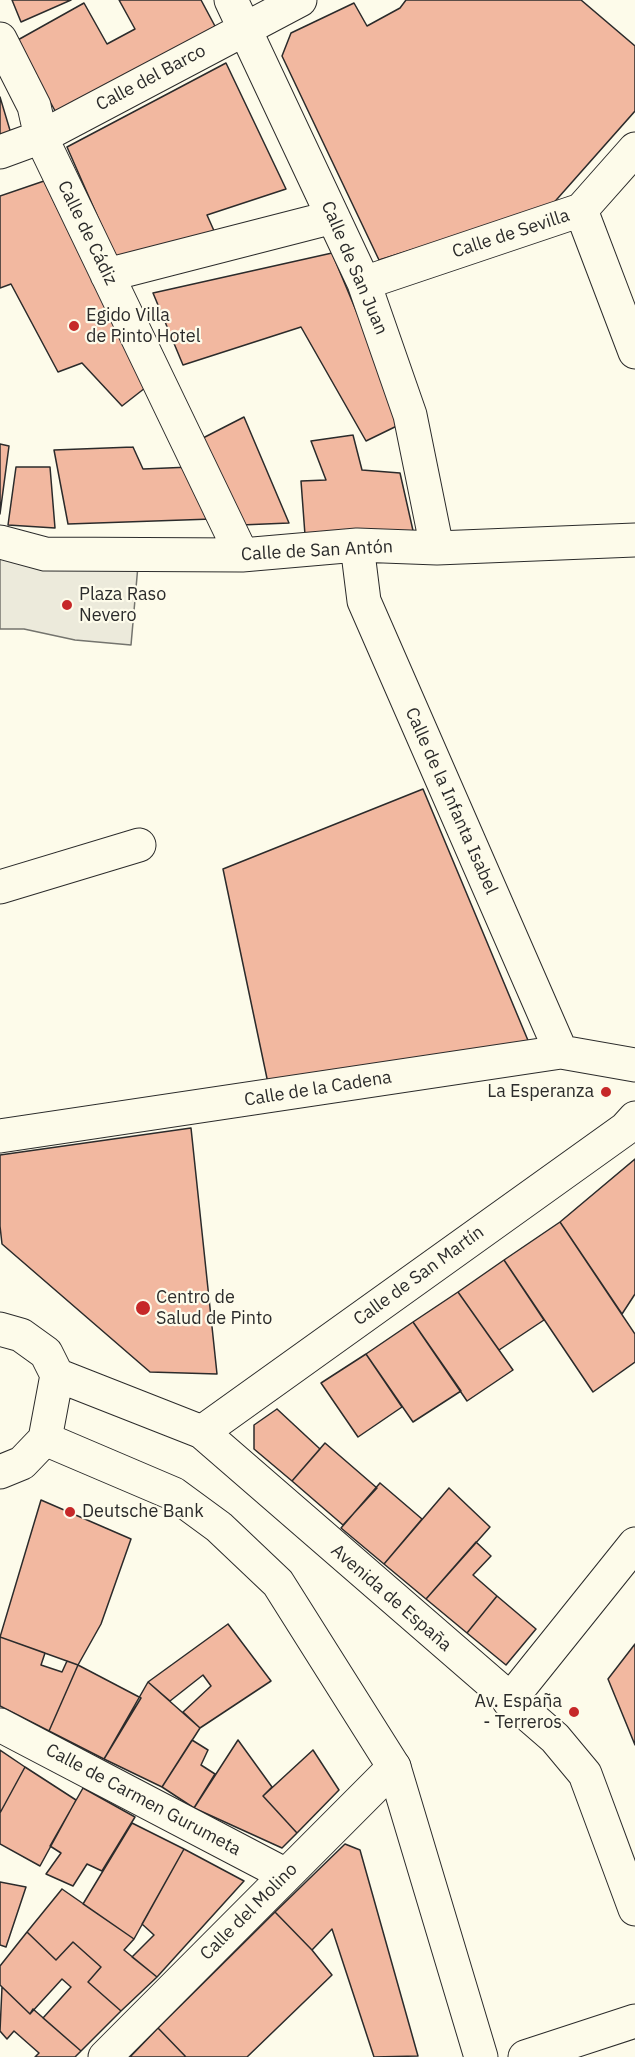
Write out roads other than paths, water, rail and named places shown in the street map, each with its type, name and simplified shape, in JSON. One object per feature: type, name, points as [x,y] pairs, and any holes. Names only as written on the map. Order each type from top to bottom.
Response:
[{"type":"street","name":"Calle del Barco","points":[[0,152],[41,137],[238,14],[300,0]]},
{"type":"street","name":"Calle de San Juan","points":[[238,14],[364,283],[410,415],[437,548]]},
{"type":"street","name":"Calle de Cádiz","points":[[0,39],[34,106],[41,137],[242,555]]},
{"type":"street","name":"Calle de Sevilla","points":[[364,283],[581,210],[635,149]]},
{"type":"street","points":[[581,210],[635,352]]},
{"type":"street","points":[[107,275],[333,217]]},
{"type":"street","name":"Calle de San Antón","points":[[0,542],[45,554],[242,555],[357,545],[437,548],[635,540]]},
{"type":"street","name":"Calle de la Infanta Isabel","points":[[357,545],[364,601],[561,1052]]},
{"type":"street","points":[[0,887],[140,845]]},
{"type":"street","name":"Calle de la Cadena","points":[[0,1136],[561,1052],[635,1065]]},
{"type":"street","name":"Calle de San Martín","points":[[202,1432],[625,1129],[635,1118]]},
{"type":"street","points":[[0,1329],[21,1335],[46,1353],[57,1375],[45,1440],[22,1463],[0,1472]]},
{"type":"street","name":"Avenida de España","points":[[57,1375],[202,1432],[509,1701],[555,1738],[585,1773],[635,1909]]},
{"type":"street","points":[[45,1440],[174,1494],[219,1527],[278,1583],[394,1767],[481,2057]]},
{"type":"street","points":[[509,1701],[635,1544]]},
{"type":"street","name":"Calle de Carmen Gurumeta","points":[[0,1725],[286,1875]]},
{"type":"street","name":"Calle del Molino","points":[[105,2057],[394,1767]]},
{"type":"street","points":[[525,2057],[635,2021]]},
{"type":"place","name":"Egido Villa de Pinto Hotel","points":[[74,326]]},
{"type":"place","name":"Plaza Raso Nevero","points":[[67,605]]},
{"type":"place","name":"La Esperanza","points":[[606,1092]]},
{"type":"place","name":"Centro de Salud de Pinto","points":[[143,1308]]},
{"type":"place","name":"Deutsche Bank","points":[[70,1512]]},
{"type":"place","name":"Av. España - Terreros","points":[[574,1712]]}]
